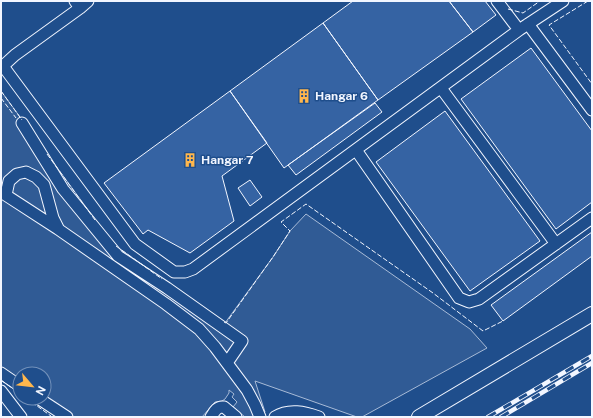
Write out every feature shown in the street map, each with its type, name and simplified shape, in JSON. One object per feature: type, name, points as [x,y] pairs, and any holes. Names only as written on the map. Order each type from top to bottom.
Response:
[{"type":"main road","points":[[419,417],[592,314]]},
{"type":"lane","points":[[497,1],[523,27],[592,110]]},
{"type":"lane","points":[[81,3],[2,65],[135,244],[174,272],[185,272],[193,269],[523,27],[563,1]]},
{"type":"lane","points":[[441,88],[556,244]]},
{"type":"lane","points":[[22,123],[63,189],[118,256],[167,288],[242,341],[227,363]]},
{"type":"lane","points":[[356,150],[459,298],[469,302],[479,299],[592,218]]},
{"type":"lane","points":[[58,229],[53,218],[44,185],[36,177],[26,172],[17,174],[9,182],[3,193],[178,312],[199,329],[247,390],[260,417]]},
{"type":"lane","points":[[1,373],[12,381]]},
{"type":"lane","points":[[1,391],[21,417]]},
{"type":"lane","points":[[50,406],[67,417]]},
{"type":"lane","points":[[211,417],[217,409],[224,407],[236,417]]},
{"type":"lane","points":[[275,417],[293,412],[308,413],[319,417]]},
{"type":"shaded area","points":[[1,91],[113,244],[225,323],[290,231],[306,214],[470,329],[487,348],[362,417],[357,417],[255,381],[265,412],[256,417],[245,417],[233,407],[237,402],[232,397],[234,394],[229,390],[229,393],[225,399],[215,402],[202,417],[61,417],[51,406],[52,366],[12,366],[12,383],[1,375]]},
{"type":"building","points":[[353,1],[449,1],[473,32],[378,100],[323,23]]},
{"type":"building","points":[[449,1],[485,1],[496,15],[473,32]]},
{"type":"building","name":"Hangar 6","points":[[323,23],[378,100],[284,168],[230,91]]},
{"type":"building","points":[[531,48],[592,131],[592,202],[556,229],[461,99]]},
{"type":"building","name":"Hangar 7","points":[[230,91],[267,143],[222,176],[234,221],[190,253],[148,230],[143,234],[104,183]]},
{"type":"building","points":[[375,103],[382,112],[296,175],[288,165]]},
{"type":"building","points":[[445,111],[540,241],[470,291],[376,162]]},
{"type":"building","points":[[250,180],[262,197],[250,206],[238,188]]},
{"type":"building","points":[[592,232],[592,256],[503,321],[491,305]]},
{"type":"railway","points":[[488,417],[592,356]]},
{"type":"railway","points":[[501,417],[592,363]]},
{"type":"fence","points":[[508,9],[523,13],[540,1]]},
{"type":"fence","points":[[588,1],[549,25],[592,84]]},
{"type":"fence","points":[[1,91],[22,120]]},
{"type":"fence","points":[[1,98],[16,118]]},
{"type":"fence","points":[[47,154],[95,220]]},
{"type":"fence","points":[[224,322],[226,323],[290,231],[281,222],[306,204],[433,293],[483,331],[503,321]]},
{"type":"fence","points":[[116,246],[162,279]]},
{"type":"fence","points":[[1,380],[12,388]]},
{"type":"fence","points":[[37,406],[51,416],[50,417]]},
{"type":"place","name":"Hangar 6","points":[[304,96]]},
{"type":"place","name":"Hangar 7","points":[[190,160]]}]
